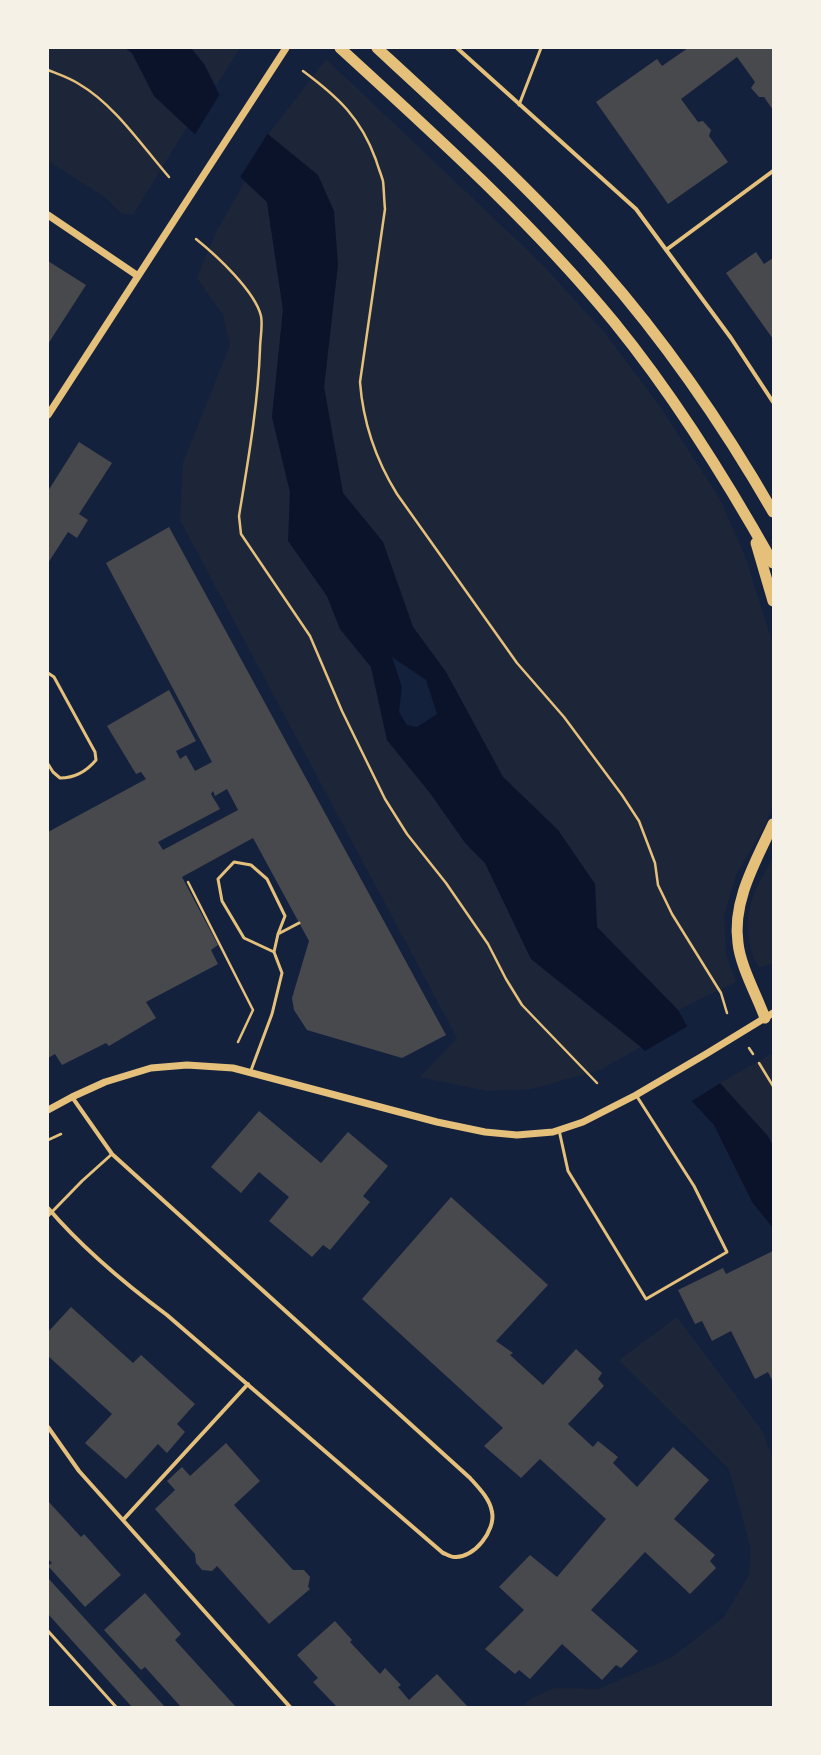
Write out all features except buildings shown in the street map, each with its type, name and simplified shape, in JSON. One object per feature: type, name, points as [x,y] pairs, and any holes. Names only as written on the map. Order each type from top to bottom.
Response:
[{"type":"highway","points":[[340,48],[458,157],[519,217],[582,285],[634,347],[673,401],[706,451],[773,563]]},
{"type":"highway","points":[[377,48],[501,164],[599,266],[631,303],[690,382],[740,458],[773,512]]},
{"type":"highway","points":[[751,525],[773,601]]},
{"type":"highway","points":[[769,1015],[741,957],[737,928],[742,896],[773,824]]},
{"type":"street","points":[[48,415],[286,48]]},
{"type":"street","points":[[457,48],[636,209],[731,338],[773,402]]},
{"type":"street","points":[[666,250],[773,171]]},
{"type":"street","points":[[48,216],[138,276]]},
{"type":"street","points":[[48,1110],[105,1082],[151,1068],[187,1065],[233,1068],[437,1122],[485,1132],[517,1135],[559,1130],[583,1122],[636,1095],[769,1015]]},
{"type":"street","points":[[48,1208],[50,1214],[128,1286],[166,1315],[248,1384],[443,1553],[455,1557],[466,1554],[477,1548],[485,1539],[491,1528],[492,1512],[486,1496],[470,1478],[112,1154],[72,1097]]},
{"type":"street","points":[[123,1520],[248,1384]]},
{"type":"street","points":[[48,1427],[79,1471],[290,1707]]},
{"type":"lane","points":[[519,105],[541,48]]},
{"type":"lane","points":[[48,672],[54,677],[95,752],[96,760],[90,768],[72,778],[60,778],[53,772],[48,764]]},
{"type":"lane","points":[[250,1073],[272,1014],[282,973],[274,952],[278,934],[285,916],[267,879],[251,865],[234,862],[218,879],[222,901],[244,938],[274,952]]},
{"type":"lane","points":[[278,934],[298,923]]},
{"type":"lane","points":[[559,1130],[568,1171],[646,1299],[727,1252],[694,1186],[636,1095]]},
{"type":"lane","points":[[50,1214],[82,1181],[112,1154]]},
{"type":"lane","points":[[48,1631],[116,1707]]},
{"type":"path","points":[[48,70],[78,83],[98,97],[169,177]]},
{"type":"path","points":[[303,71],[344,104],[359,124],[372,149],[382,180],[385,209],[360,382],[362,405],[376,456],[384,473],[397,494],[512,657],[564,717],[622,795],[639,821],[655,863],[658,885],[672,914],[722,993],[727,1013]]},
{"type":"path","points":[[196,240],[215,254],[228,268],[252,297],[261,316],[259,382],[239,516],[241,534],[310,636],[342,711],[379,786],[407,834],[446,883],[488,944],[506,979],[522,1005],[596,1083]]},
{"type":"path","points":[[188,882],[253,1010],[238,1042]]},
{"type":"path","points":[[759,1063],[773,1086]]},
{"type":"path","points":[[48,1140],[61,1134]]},
{"type":"shaded area","points":[[48,48],[125,48],[132,53],[154,96],[187,127],[133,215],[121,213],[105,197],[48,161]]},
{"type":"shaded area","points":[[125,48],[191,48],[204,64],[219,94],[318,175],[334,211],[338,264],[324,387],[343,493],[383,542],[413,627],[446,672],[503,777],[558,830],[595,884],[597,927],[678,1010],[719,1082],[768,1136],[773,1146],[773,1228],[752,1202],[714,1125],[641,1047],[531,959],[485,863],[466,844],[430,793],[387,740],[371,667],[340,629],[327,596],[288,541],[290,492],[272,417],[283,310],[267,202],[154,96],[132,53]],"holes":[[[392,657],[426,680],[437,714],[417,727],[407,725],[399,712],[402,687]]]},
{"type":"shaded area","points":[[191,48],[240,48],[216,86],[204,64]]},
{"type":"shaded area","points":[[326,59],[540,262],[604,332],[661,408],[720,499],[745,556],[773,645],[773,803],[766,824],[736,875],[724,916],[726,954],[736,982],[678,1010],[597,927],[595,884],[558,830],[503,777],[446,672],[413,627],[383,542],[343,493],[324,387],[338,264],[268,135]]},
{"type":"shaded area","points":[[245,182],[267,202],[283,310],[272,417],[290,492],[289,541],[327,596],[340,629],[371,667],[387,740],[430,793],[466,844],[485,863],[531,959],[641,1047],[600,1070],[532,1089],[487,1091],[420,1077],[457,1038],[180,520],[183,463],[230,345],[223,315],[197,278],[216,232]]},
{"type":"shaded area","points":[[773,858],[773,964],[759,967],[750,945],[748,927],[749,911],[755,891]]},
{"type":"shaded area","points":[[773,1053],[773,1211],[699,1095]]},
{"type":"shaded area","points":[[677,1317],[763,1432],[773,1460],[773,1707],[521,1707],[532,1698],[554,1688],[599,1689],[672,1657],[724,1617],[749,1575],[751,1549],[729,1469],[619,1360]]},
{"type":"pier","points":[[220,94],[268,133],[239,179],[194,136]]},
{"type":"pier","points":[[688,1026],[722,1082],[690,1102],[643,1052]]}]
